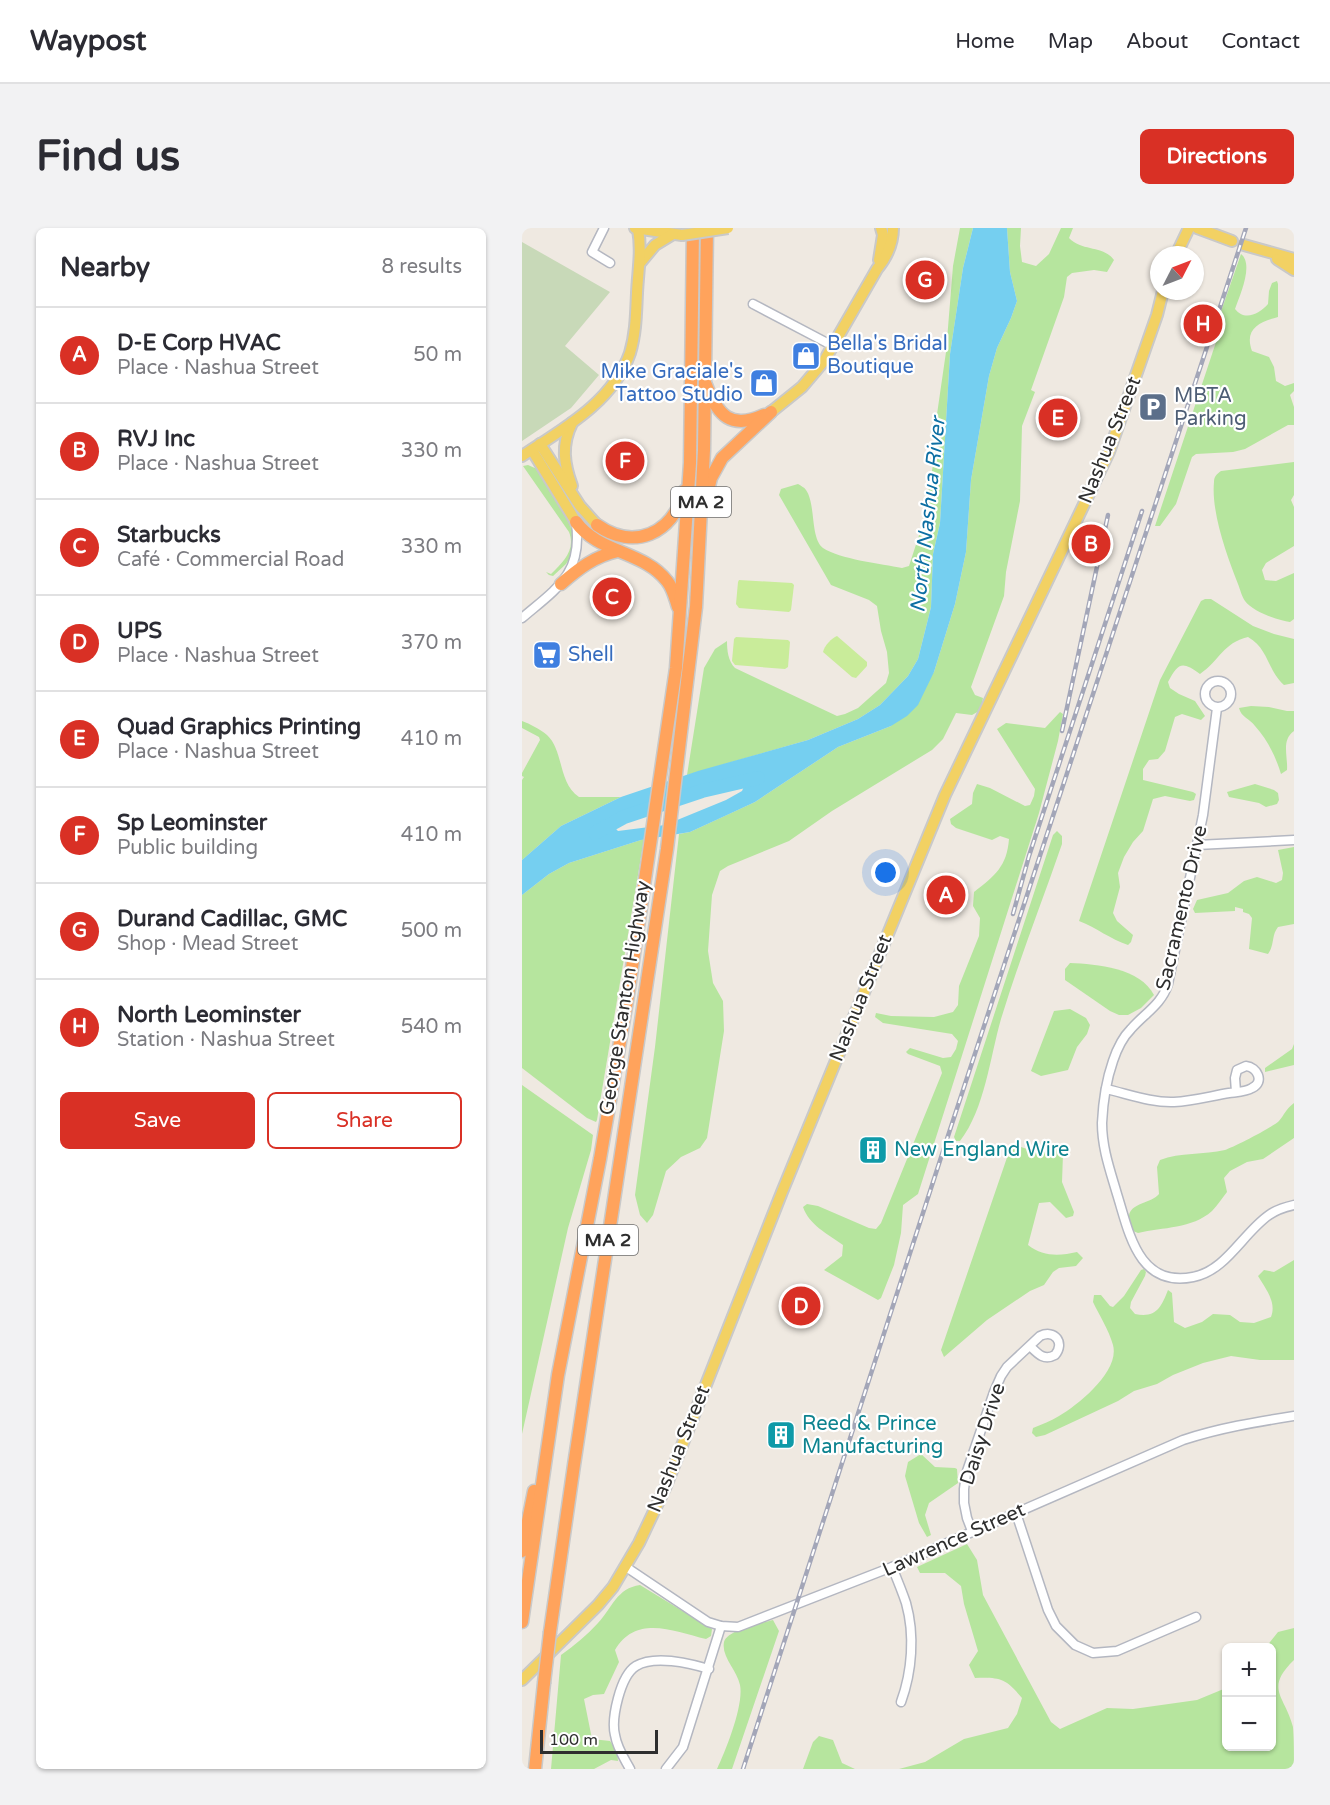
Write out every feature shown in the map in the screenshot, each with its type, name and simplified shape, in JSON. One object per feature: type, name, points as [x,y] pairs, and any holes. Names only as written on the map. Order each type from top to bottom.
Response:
[{"type":"highway","name":"George Stanton Highway","points":[[522,1622],[570,1307],[600,1159],[628,995],[676,668],[690,463],[693,228]]},
{"type":"highway","name":"George Stanton Highway","points":[[535,1769],[550,1632],[667,849],[696,607],[705,380],[707,228]]},
{"type":"highway","points":[[705,380],[717,407],[724,416],[730,419],[738,422],[747,421],[771,412]]},
{"type":"highway","points":[[701,517],[711,478],[722,458],[771,412]]},
{"type":"highway","points":[[597,525],[617,536],[637,538],[655,532],[667,522],[678,507],[690,463]]},
{"type":"highway","points":[[576,522],[594,539],[645,563],[664,577],[672,589],[680,617]]},
{"type":"highway","points":[[561,584],[596,558],[618,551]]},
{"type":"highway","points":[[522,1551],[555,1396]]},
{"type":"main road","points":[[522,456],[591,408],[605,395],[619,375],[629,355],[636,319],[641,244],[637,228],[677,234],[729,228]]},
{"type":"main road","points":[[877,269],[882,242],[881,228]]},
{"type":"main road","points":[[771,412],[810,379],[833,346],[885,259],[893,240],[893,228]]},
{"type":"main road","points":[[1180,246],[1189,228]]},
{"type":"main road","points":[[1197,228],[1232,241]]},
{"type":"main road","points":[[640,263],[657,244],[677,234]]},
{"type":"main road","points":[[1244,245],[1294,260]]},
{"type":"main road","points":[[1264,252],[1294,270]]},
{"type":"main road","name":"Nashua Street","points":[[522,1680],[598,1605],[613,1587],[639,1543],[666,1486],[782,1192],[945,795],[1108,452],[1161,300]]},
{"type":"main road","points":[[573,421],[567,433],[564,453],[568,474],[580,506]]},
{"type":"main road","points":[[536,447],[597,525]]},
{"type":"main road","points":[[536,447],[576,522]]},
{"type":"street","points":[[604,228],[592,252],[610,263]]},
{"type":"street","points":[[753,304],[833,346]]},
{"type":"street","points":[[522,618],[561,584],[577,554],[576,522]]},
{"type":"street","name":"Sacramento Drive","points":[[1217,708],[1207,790],[1166,990],[1159,1001],[1130,1029],[1121,1042],[1111,1068],[1102,1123],[1106,1157],[1131,1242],[1141,1259],[1155,1271],[1167,1276],[1180,1278],[1205,1274],[1216,1267],[1271,1213],[1294,1205]]},
{"type":"street","points":[[1197,845],[1294,840]]},
{"type":"street","points":[[1106,1089],[1166,1102],[1236,1092]]},
{"type":"street","name":"Daisy Drive","points":[[972,1531],[964,1503],[966,1474],[997,1384],[1007,1367],[1030,1346]]},
{"type":"street","name":"Lawrence Street","points":[[721,1626],[746,1625],[892,1567],[1183,1440],[1206,1432],[1294,1416]]},
{"type":"street","points":[[1016,1513],[1048,1610],[1062,1633],[1075,1645],[1084,1650],[1104,1653],[1117,1651],[1196,1617]]},
{"type":"street","points":[[626,1567],[699,1617],[721,1626],[683,1747],[666,1769]]},
{"type":"street","points":[[892,1567],[906,1604],[910,1623],[910,1665],[907,1686],[901,1702]]},
{"type":"street","points":[[630,1769],[622,1756],[614,1733],[616,1708],[622,1684],[631,1670],[641,1664],[660,1662],[686,1662],[709,1669]]},
{"type":"green space","points":[[960,228],[973,228],[963,268],[950,354],[940,523],[933,554],[931,607],[918,659],[908,676],[880,705],[858,719],[808,740],[687,775],[704,668],[715,649],[727,641],[729,659],[735,668],[837,716],[858,708],[886,683],[889,673],[887,652],[877,606],[869,600],[831,585],[779,495],[781,489],[798,484],[805,489],[811,504],[816,537],[823,548],[830,552],[861,561],[902,568],[909,566],[923,523],[939,430],[935,428],[946,352],[953,266]]},
{"type":"green space","points":[[1007,228],[1021,228],[1022,262],[1036,266],[1049,254],[1061,228],[1073,228],[1069,238],[1080,245],[1104,252],[1114,260],[1107,272],[1094,270],[1072,273],[1067,277],[1064,297],[1031,390],[1035,392],[1022,426],[1020,501],[1006,572],[1004,596],[971,687],[975,695],[983,698],[981,710],[972,715],[956,713],[943,739],[932,750],[832,811],[789,841],[720,871],[712,895],[708,951],[713,983],[723,1001],[724,1031],[707,1138],[700,1148],[681,1157],[666,1171],[653,1215],[647,1223],[640,1215],[635,1195],[655,1047],[679,834],[690,832],[755,802],[838,747],[891,726],[934,672],[955,604],[966,552],[971,480],[989,376],[997,348],[1017,301],[1010,272]]},
{"type":"green space","points":[[522,242],[610,292],[565,346],[599,375],[571,408],[522,441]]},
{"type":"green space","points":[[1241,254],[1245,259],[1246,272],[1235,309],[1239,313],[1248,316],[1261,310],[1268,304],[1272,283],[1277,281],[1278,284],[1278,317],[1259,324],[1252,332],[1250,343],[1252,351],[1269,357],[1274,367],[1276,381],[1285,386],[1294,383],[1294,391],[1290,395],[1294,407],[1294,425],[1288,425],[1245,449],[1196,454],[1192,457],[1176,504],[1160,526],[1155,526],[1223,321],[1218,320]]},
{"type":"green space","points":[[1294,462],[1294,495],[1291,500],[1294,507],[1294,546],[1266,563],[1262,570],[1265,580],[1276,581],[1294,573],[1294,619],[1290,622],[1260,612],[1244,599],[1221,534],[1215,507],[1214,482],[1215,477],[1221,471]]},
{"type":"green space","points":[[528,465],[537,469],[572,530],[574,541],[571,556],[553,576],[546,572],[551,574],[564,560],[570,550],[571,538],[523,466]]},
{"type":"green space","points":[[739,580],[792,583],[794,585],[791,610],[789,612],[739,608],[736,604]]},
{"type":"green space","points":[[1211,599],[1253,626],[1294,639],[1294,683],[1284,685],[1278,679],[1260,647],[1248,637],[1233,643],[1200,674],[1181,666],[1171,676],[1168,682],[1170,688],[1195,701],[1205,716],[1201,720],[1182,714],[1175,717],[1165,751],[1158,759],[1149,760],[1143,769],[1143,780],[1196,794],[1194,800],[1190,801],[1165,796],[1153,799],[1143,831],[1124,857],[1118,873],[1120,887],[1113,913],[1117,921],[1133,935],[1128,945],[1079,921],[1160,680],[1201,601]]},
{"type":"green space","points":[[837,636],[867,662],[867,666],[856,678],[823,652],[828,643]]},
{"type":"green space","points":[[736,637],[788,640],[790,642],[788,667],[785,669],[735,665],[732,661]]},
{"type":"green space","points":[[1251,706],[1294,711],[1294,731],[1286,744],[1287,770],[1281,774],[1267,742],[1239,708]]},
{"type":"green space","points":[[1060,712],[1063,714],[1058,741],[1039,813],[918,1194],[903,1205],[901,1233],[894,1265],[881,1298],[878,1300],[824,1270],[842,1256],[843,1245],[814,1224],[803,1207],[807,1204],[818,1206],[869,1228],[876,1229],[881,1223],[942,1073],[940,1066],[906,1052],[910,1048],[943,1058],[951,1057],[958,1041],[952,1034],[883,1023],[875,1017],[876,1013],[891,1016],[934,1017],[953,1012],[958,1005],[959,986],[979,936],[980,918],[973,906],[974,892],[999,870],[1006,856],[1009,839],[1000,836],[992,840],[956,828],[951,824],[950,819],[972,804],[977,784],[1025,806],[1030,805],[1035,789],[997,729],[1006,723],[1045,728]]},
{"type":"green space","points":[[522,721],[547,735],[556,749],[568,784],[579,797],[621,797],[561,826],[522,860],[522,780],[524,777],[522,773],[540,740],[539,737],[522,728]]},
{"type":"green space","points":[[1255,784],[1278,793],[1277,804],[1266,807],[1259,803],[1229,797],[1227,792]]},
{"type":"green space","points":[[1057,831],[1062,836],[1062,844],[1008,997],[981,1098],[968,1128],[960,1141],[956,1141],[954,1137],[1053,835]]},
{"type":"green space","points":[[644,839],[596,1122],[587,1118],[522,1068],[522,895],[549,874],[569,863]]},
{"type":"green space","points":[[1294,847],[1294,924],[1278,927],[1268,954],[1249,949],[1252,918],[1243,912],[1243,909],[1235,907],[1235,911],[1195,913],[1193,909],[1197,900],[1228,893],[1244,881],[1257,877],[1276,883],[1282,880],[1283,873],[1278,850]]},
{"type":"green space","points":[[1070,963],[1105,966],[1128,973],[1139,979],[1154,995],[1141,1008],[1128,1015],[1119,1015],[1065,980],[1065,969]]},
{"type":"green space","points":[[1070,1009],[1086,1018],[1090,1025],[1087,1034],[1077,1047],[1068,1070],[1041,1076],[1031,1071],[1054,1011]]},
{"type":"green space","points":[[1294,1044],[1294,1065],[1265,1072],[1265,1068],[1292,1049]]},
{"type":"green space","points":[[522,1085],[593,1135],[591,1150],[568,1228],[522,1434]]},
{"type":"green space","points":[[1294,1103],[1294,1138],[1263,1159],[1247,1162],[1230,1171],[1224,1178],[1227,1192],[1212,1211],[1196,1221],[1177,1227],[1138,1233],[1133,1231],[1129,1218],[1130,1212],[1133,1208],[1159,1194],[1157,1167],[1160,1160],[1230,1148],[1275,1124]]},
{"type":"green space","points":[[1012,1143],[1033,1150],[1056,1147],[1063,1154],[1062,1182],[1074,1212],[1073,1216],[1066,1218],[1050,1202],[1039,1203],[1028,1245],[1040,1252],[1052,1254],[1077,1252],[1083,1258],[1076,1266],[1059,1268],[1053,1272],[1044,1285],[1030,1291],[987,1320],[944,1357],[941,1350]]},
{"type":"green space","points":[[1294,1260],[1294,1360],[1260,1360],[1231,1356],[1203,1363],[1157,1384],[1134,1391],[1118,1401],[1045,1435],[1036,1437],[1032,1433],[1033,1428],[1050,1421],[1077,1404],[1096,1386],[1110,1365],[1114,1355],[1113,1345],[1093,1302],[1094,1295],[1101,1295],[1113,1307],[1144,1269],[1145,1276],[1131,1302],[1130,1308],[1135,1314],[1153,1313],[1160,1307],[1168,1290],[1172,1293],[1174,1322],[1185,1328],[1202,1322],[1213,1314],[1230,1315],[1240,1322],[1254,1323],[1271,1317],[1272,1311],[1269,1295],[1258,1276],[1264,1270],[1274,1272]]},
{"type":"green space","points":[[921,1454],[935,1467],[957,1469],[958,1483],[929,1503],[925,1515],[931,1535],[927,1537],[919,1523],[905,1476],[908,1462]]},
{"type":"green space","points":[[967,1544],[977,1560],[983,1595],[1051,1722],[1060,1729],[1107,1708],[1133,1709],[1197,1700],[1222,1690],[1222,1751],[1276,1751],[1276,1643],[1269,1643],[1278,1632],[1294,1628],[1294,1660],[1280,1678],[1278,1686],[1293,1727],[1294,1769],[899,1769],[925,1762],[964,1739],[1008,1728],[1017,1714],[1022,1698],[1002,1680],[975,1678],[969,1665],[978,1651],[961,1586],[945,1573],[920,1573],[917,1567]]},
{"type":"green space","points":[[640,1585],[712,1629],[711,1636],[706,1639],[669,1629],[656,1628],[634,1632],[624,1639],[615,1650],[619,1662],[604,1694],[584,1699],[592,1739],[610,1741],[617,1751],[618,1761],[611,1760],[594,1769],[551,1769],[561,1655],[594,1627],[620,1594]]},
{"type":"green space","points":[[773,1620],[779,1631],[732,1769],[717,1769],[733,1727],[741,1694],[738,1679],[725,1653],[724,1642],[731,1634]]},
{"type":"green space","points":[[819,1736],[833,1740],[842,1763],[855,1769],[803,1769],[813,1742]]},
{"type":"water","points":[[973,228],[1007,228],[1010,272],[1017,301],[997,348],[989,376],[971,480],[966,552],[955,604],[934,672],[918,705],[907,716],[891,726],[838,747],[755,802],[690,832],[641,840],[569,863],[549,874],[522,895],[522,860],[561,826],[621,797],[698,771],[808,740],[858,719],[880,705],[908,676],[918,659],[931,607],[933,554],[940,523],[950,354],[963,268]],"holes":[[[730,778],[738,779],[745,784],[742,791],[665,825],[618,831],[610,823],[668,796]]]},
{"type":"waterway","name":"North Nashua River","points":[[595,833],[624,817],[702,791],[758,778]]},
{"type":"railway","points":[[743,1769],[1246,228]]},
{"type":"railway","points":[[1013,914],[1029,856],[1142,511]]},
{"type":"railway","points":[[1062,731],[1108,515]]},
{"type":"place","name":"Durand Cadillac, GMC","points":[[925,280]]},
{"type":"place","name":"North Leominster","points":[[1203,324]]},
{"type":"place","name":"Bella's Bridal Boutique","points":[[806,356]]},
{"type":"place","name":"Mike Graciale's Tattoo Studio","points":[[764,383]]},
{"type":"place","name":"MBTA Parking","points":[[1153,407]]},
{"type":"place","name":"Quad Graphics Printing","points":[[1058,418]]},
{"type":"place","name":"Sp Leominster","points":[[625,461]]},
{"type":"place","name":"RVJ Inc","points":[[1091,544]]},
{"type":"place","name":"Starbucks","points":[[612,597]]},
{"type":"place","name":"Shell","points":[[547,655]]},
{"type":"place","name":"D-E Corp HVAC","points":[[946,895]]},
{"type":"place","name":"New England Wire","points":[[873,1150]]},
{"type":"place","name":"UPS","points":[[801,1306]]},
{"type":"place","name":"Reed & Prince Manufacturing","points":[[781,1435]]}]
